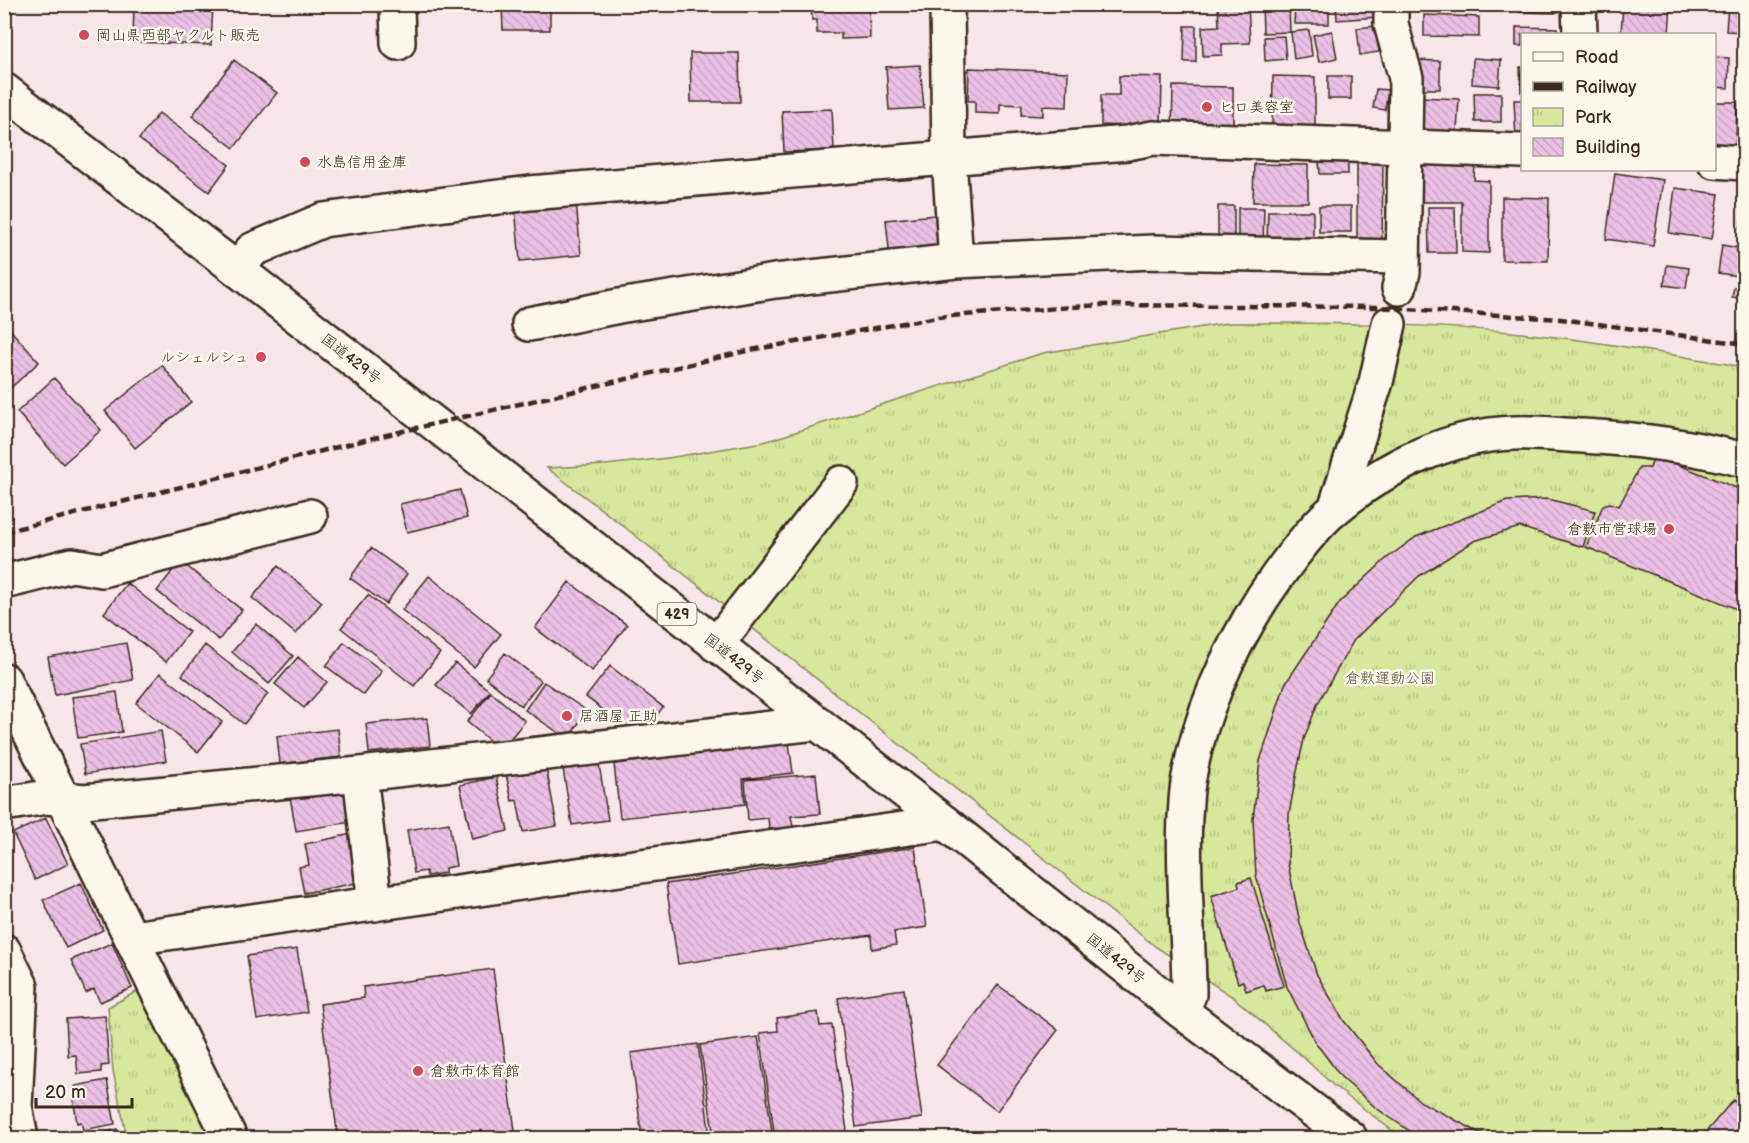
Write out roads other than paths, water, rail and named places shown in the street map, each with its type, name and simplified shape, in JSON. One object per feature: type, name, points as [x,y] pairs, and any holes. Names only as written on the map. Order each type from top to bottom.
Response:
[{"type":"main road","points":[[397,4],[398,43]]},
{"type":"main road","points":[[947,4],[949,158],[956,261]]},
{"type":"main road","points":[[529,324],[619,306],[775,281],[956,261],[1153,252],[1401,272],[1406,78],[1391,24],[1391,4]]},
{"type":"main road","points":[[1580,4],[1580,33]]},
{"type":"main road","name":"国道429号","points":[[4,90],[945,823],[1181,1011],[1350,1138]]},
{"type":"main road","points":[[238,270],[252,250],[323,220],[530,193],[1126,143],[1153,138],[1521,151]]},
{"type":"main road","points":[[1716,161],[1744,163]]},
{"type":"main road","points":[[1335,509],[1376,382],[1389,324]]},
{"type":"main road","points":[[1181,1011],[1190,995],[1183,849],[1187,784],[1198,740],[1224,666],[1250,618],[1278,575],[1335,509],[1370,483],[1407,460],[1467,441],[1514,433],[1618,438],[1701,449],[1744,460]]},
{"type":"main road","points":[[716,645],[841,483]]},
{"type":"main road","points":[[4,582],[72,565],[102,570],[310,516]]},
{"type":"main road","points":[[4,680],[230,1138]]},
{"type":"main road","points":[[4,804],[47,797],[84,801],[360,774],[816,723]]},
{"type":"main road","points":[[360,774],[375,904]]},
{"type":"main road","points":[[132,938],[945,823]]},
{"type":"main road","points":[[4,951],[21,986],[15,1106],[21,1138]]},
{"type":"railway","points":[[4,532],[369,439],[751,350],[938,317],[1100,305],[1375,307],[1561,319],[1744,344]]},
{"type":"place","name":"岡山県西部ヤクルト販売","points":[[84,35]]},
{"type":"place","name":"ヒロ美容室","points":[[1207,107]]},
{"type":"place","name":"水島信用金庫","points":[[305,162]]},
{"type":"place","name":"ルシェルシュ","points":[[261,357]]},
{"type":"place","name":"倉敷市営球場","points":[[1669,529]]},
{"type":"place","name":"居酒屋 正助","points":[[567,716]]},
{"type":"place","name":"倉敷市体育館","points":[[418,1071]]},
{"type":"park label","name":"倉敷運動公園","points":[[1390,678]]}]
